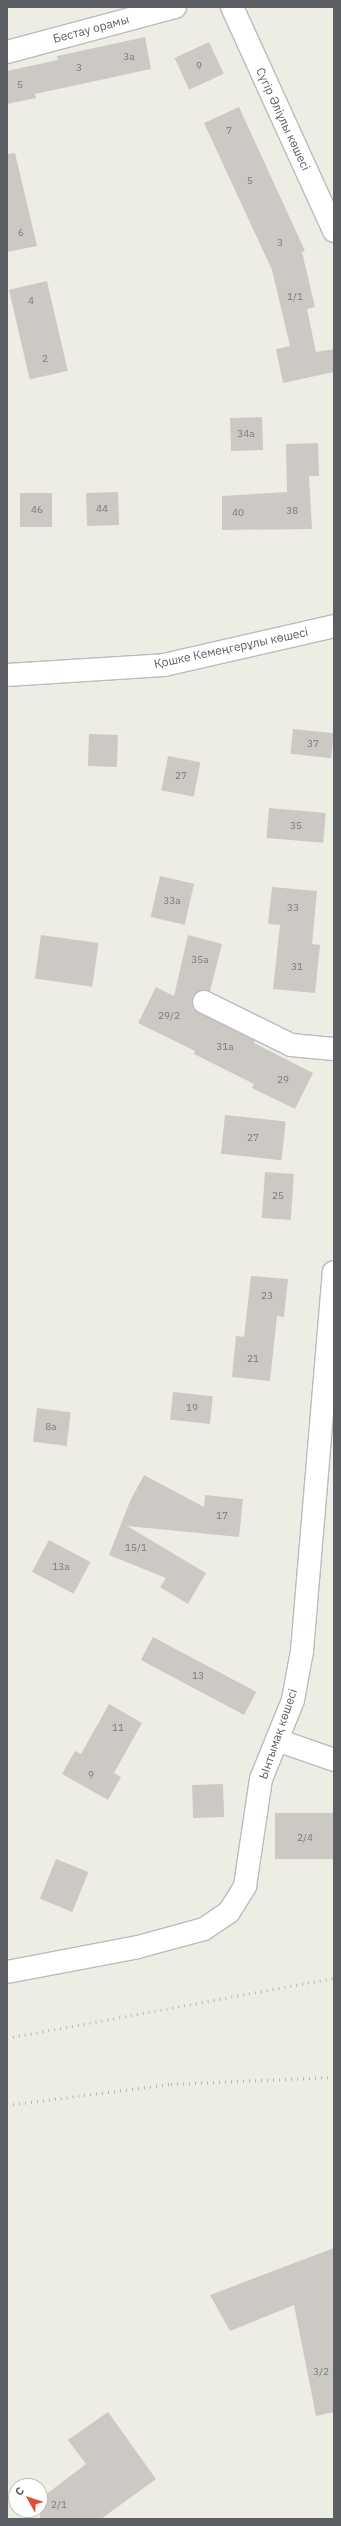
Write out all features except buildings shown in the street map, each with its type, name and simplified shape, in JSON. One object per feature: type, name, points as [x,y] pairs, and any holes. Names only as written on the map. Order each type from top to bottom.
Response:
[{"type":"street","name":"Бестау орамы","points":[[7,52],[175,7]]},
{"type":"street","name":"Сүгір Әліұлы көшесі","points":[[232,7],[334,231]]},
{"type":"street","name":"Қошке Кемеңгерұлы көшесі","points":[[7,676],[164,665],[334,626]]},
{"type":"street","points":[[204,1002],[292,1045],[334,1049]]},
{"type":"street","name":"Ынтымақ көшесі","points":[[7,1972],[160,1941],[204,1929],[229,1912],[245,1886],[261,1779],[293,1700],[302,1650],[334,1272]]},
{"type":"street","points":[[277,1740],[334,1760]]},
{"type":"railway","points":[[7,2038],[334,1978]]},
{"type":"railway","points":[[7,2105],[171,2084],[334,2077]]}]
